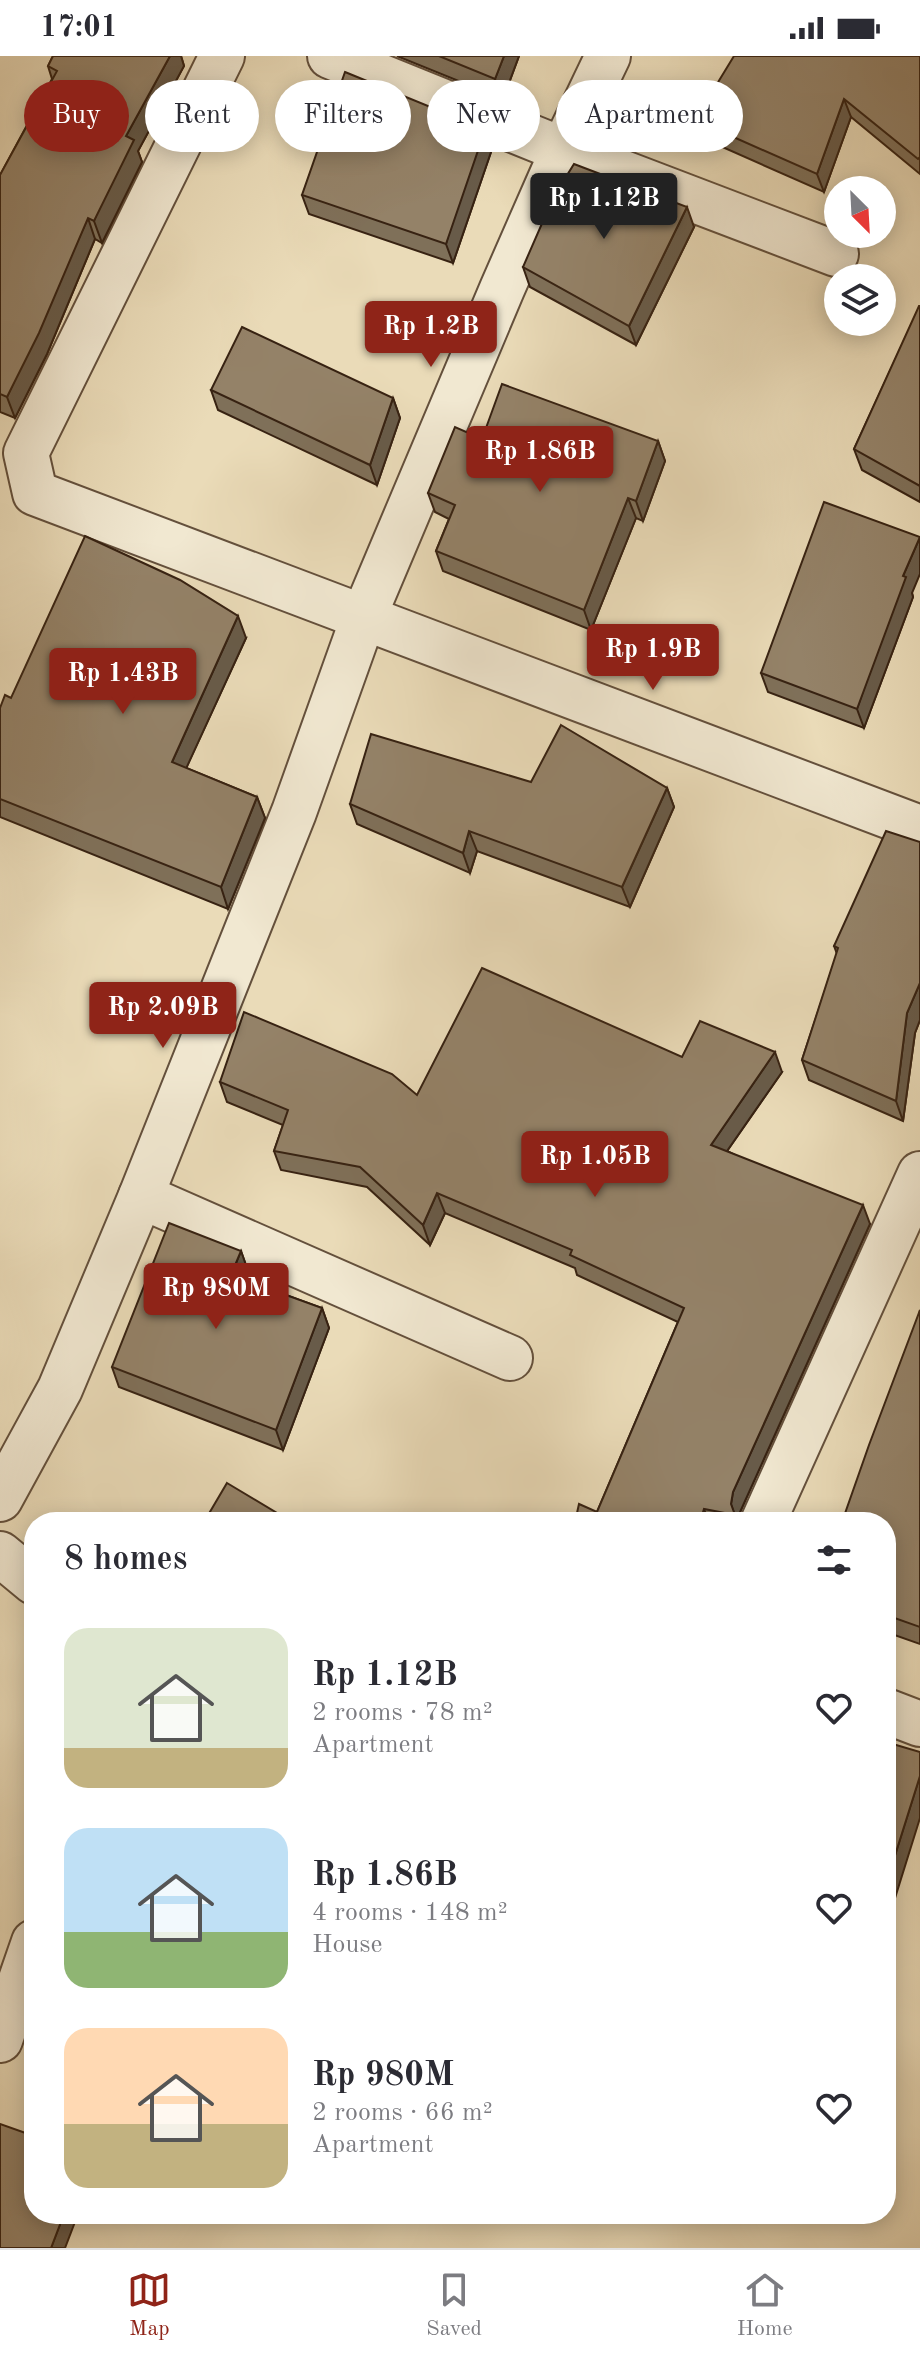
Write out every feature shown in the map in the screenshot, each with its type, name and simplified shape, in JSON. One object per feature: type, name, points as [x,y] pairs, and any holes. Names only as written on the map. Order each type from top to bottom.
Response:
[{"type":"street","points":[[222,56],[26,453],[35,493],[920,828]]},
{"type":"street","points":[[330,56],[556,147]]},
{"type":"street","points":[[597,80],[608,56]]},
{"type":"street","points":[[3,1482],[60,1389],[141,1196],[294,812],[364,616],[562,152]]},
{"type":"street","points":[[568,152],[836,254]]},
{"type":"street","points":[[768,1512],[920,1174]]},
{"type":"street","points":[[141,1196],[510,1358]]},
{"type":"street","points":[[0,1554],[24,1574]]},
{"type":"street","points":[[896,1715],[920,1724]]},
{"type":"street","points":[[0,2040],[24,1971]]},
{"type":"building","points":[[53,56],[170,56],[157,80],[145,80],[145,101],[129,131],[129,80],[52,80],[57,71],[48,66]]},
{"type":"building","points":[[439,56],[504,56],[495,79]]},
{"type":"building","points":[[734,56],[920,56],[920,157],[918,159],[844,99],[817,174],[743,141],[743,80],[719,80]]},
{"type":"building","points":[[345,72],[365,80],[342,80]]},
{"type":"building","points":[[411,99],[427,106],[427,152],[477,152],[446,244],[302,195],[317,152],[411,152]]},
{"type":"building","points":[[24,131],[24,152],[128,152],[94,221],[88,218],[39,333],[7,397],[0,394],[0,175]]},
{"type":"building","points":[[574,164],[687,207],[629,326],[523,267],[554,196]]},
{"type":"building","points":[[920,306],[920,486],[854,449]]},
{"type":"building","points":[[242,327],[393,398],[370,465],[211,390]]},
{"type":"building","points":[[502,384],[658,441],[636,501],[628,498],[584,610],[436,551],[455,505],[428,493],[455,427],[482,439]]},
{"type":"building","points":[[824,502],[920,537],[903,576],[906,577],[857,709],[761,673]]},
{"type":"building","points":[[85,536],[180,580],[238,616],[172,762],[257,797],[221,887],[0,799],[0,708],[5,695],[11,698]]},
{"type":"building","points":[[561,725],[667,788],[622,887],[469,831],[463,853],[350,804],[371,734],[531,782]]},
{"type":"building","points":[[886,831],[920,842],[920,983],[907,1013],[896,1101],[802,1060],[838,948],[834,946]]},
{"type":"building","points":[[482,968],[682,1057],[700,1021],[775,1052],[711,1145],[863,1205],[733,1492],[731,1504],[734,1512],[704,1509],[703,1512],[597,1512],[684,1308],[570,1255],[572,1250],[437,1193],[423,1225],[360,1167],[274,1151],[288,1110],[220,1082],[244,1012],[392,1074],[417,1095]]},
{"type":"building","points":[[169,1223],[241,1251],[231,1275],[322,1308],[276,1430],[112,1367]]},
{"type":"building","points":[[920,1310],[920,1627],[896,1619],[896,1512],[846,1512]]},
{"type":"building","points":[[227,1483],[275,1512],[210,1512]]},
{"type":"building","points":[[579,1504],[597,1512],[577,1512]]},
{"type":"building","points":[[896,1745],[920,1752],[920,1776],[896,1852]]},
{"type":"building","points":[[0,2124],[24,2132],[24,2224],[60,2224],[51,2248],[0,2248]]}]
